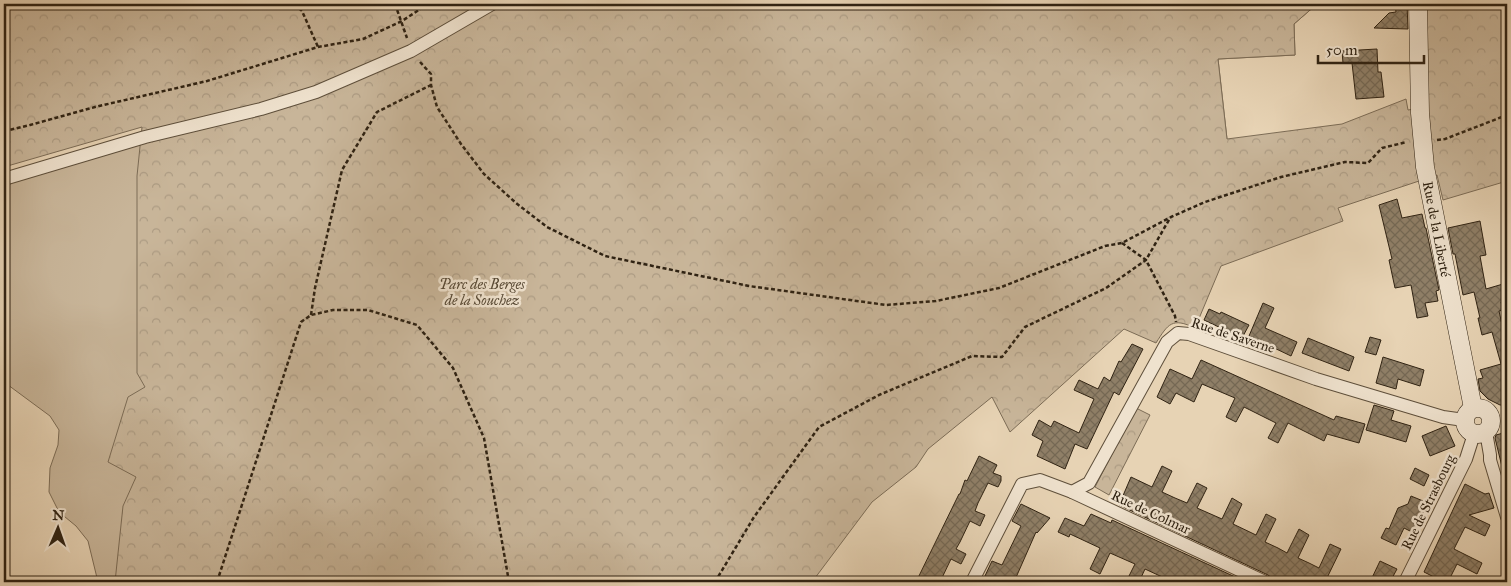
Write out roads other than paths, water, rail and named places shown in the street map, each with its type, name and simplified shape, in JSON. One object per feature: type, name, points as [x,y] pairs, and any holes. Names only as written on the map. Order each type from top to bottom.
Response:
[{"type":"street","points":[[4,179],[145,138],[316,92],[411,51],[492,4]]},
{"type":"street","name":"Rue de la Liberté","points":[[1418,4],[1420,113],[1425,167],[1481,427]]},
{"type":"street","name":"Rue de Saverne","points":[[1072,492],[1089,483],[1167,342],[1178,333],[1189,334],[1325,382],[1481,427]]},
{"type":"street","points":[[1481,427],[1490,460]]},
{"type":"street","points":[[1481,427],[1507,517]]},
{"type":"street","name":"Rue de Strasbourg","points":[[1405,582],[1481,427]]},
{"type":"street","name":"Rue de Colmar","points":[[972,582],[1022,484],[1040,480],[1072,492],[1265,582]]},
{"type":"park label","name":"Parc des Berges de la Souchez","points":[[482,292]]}]
